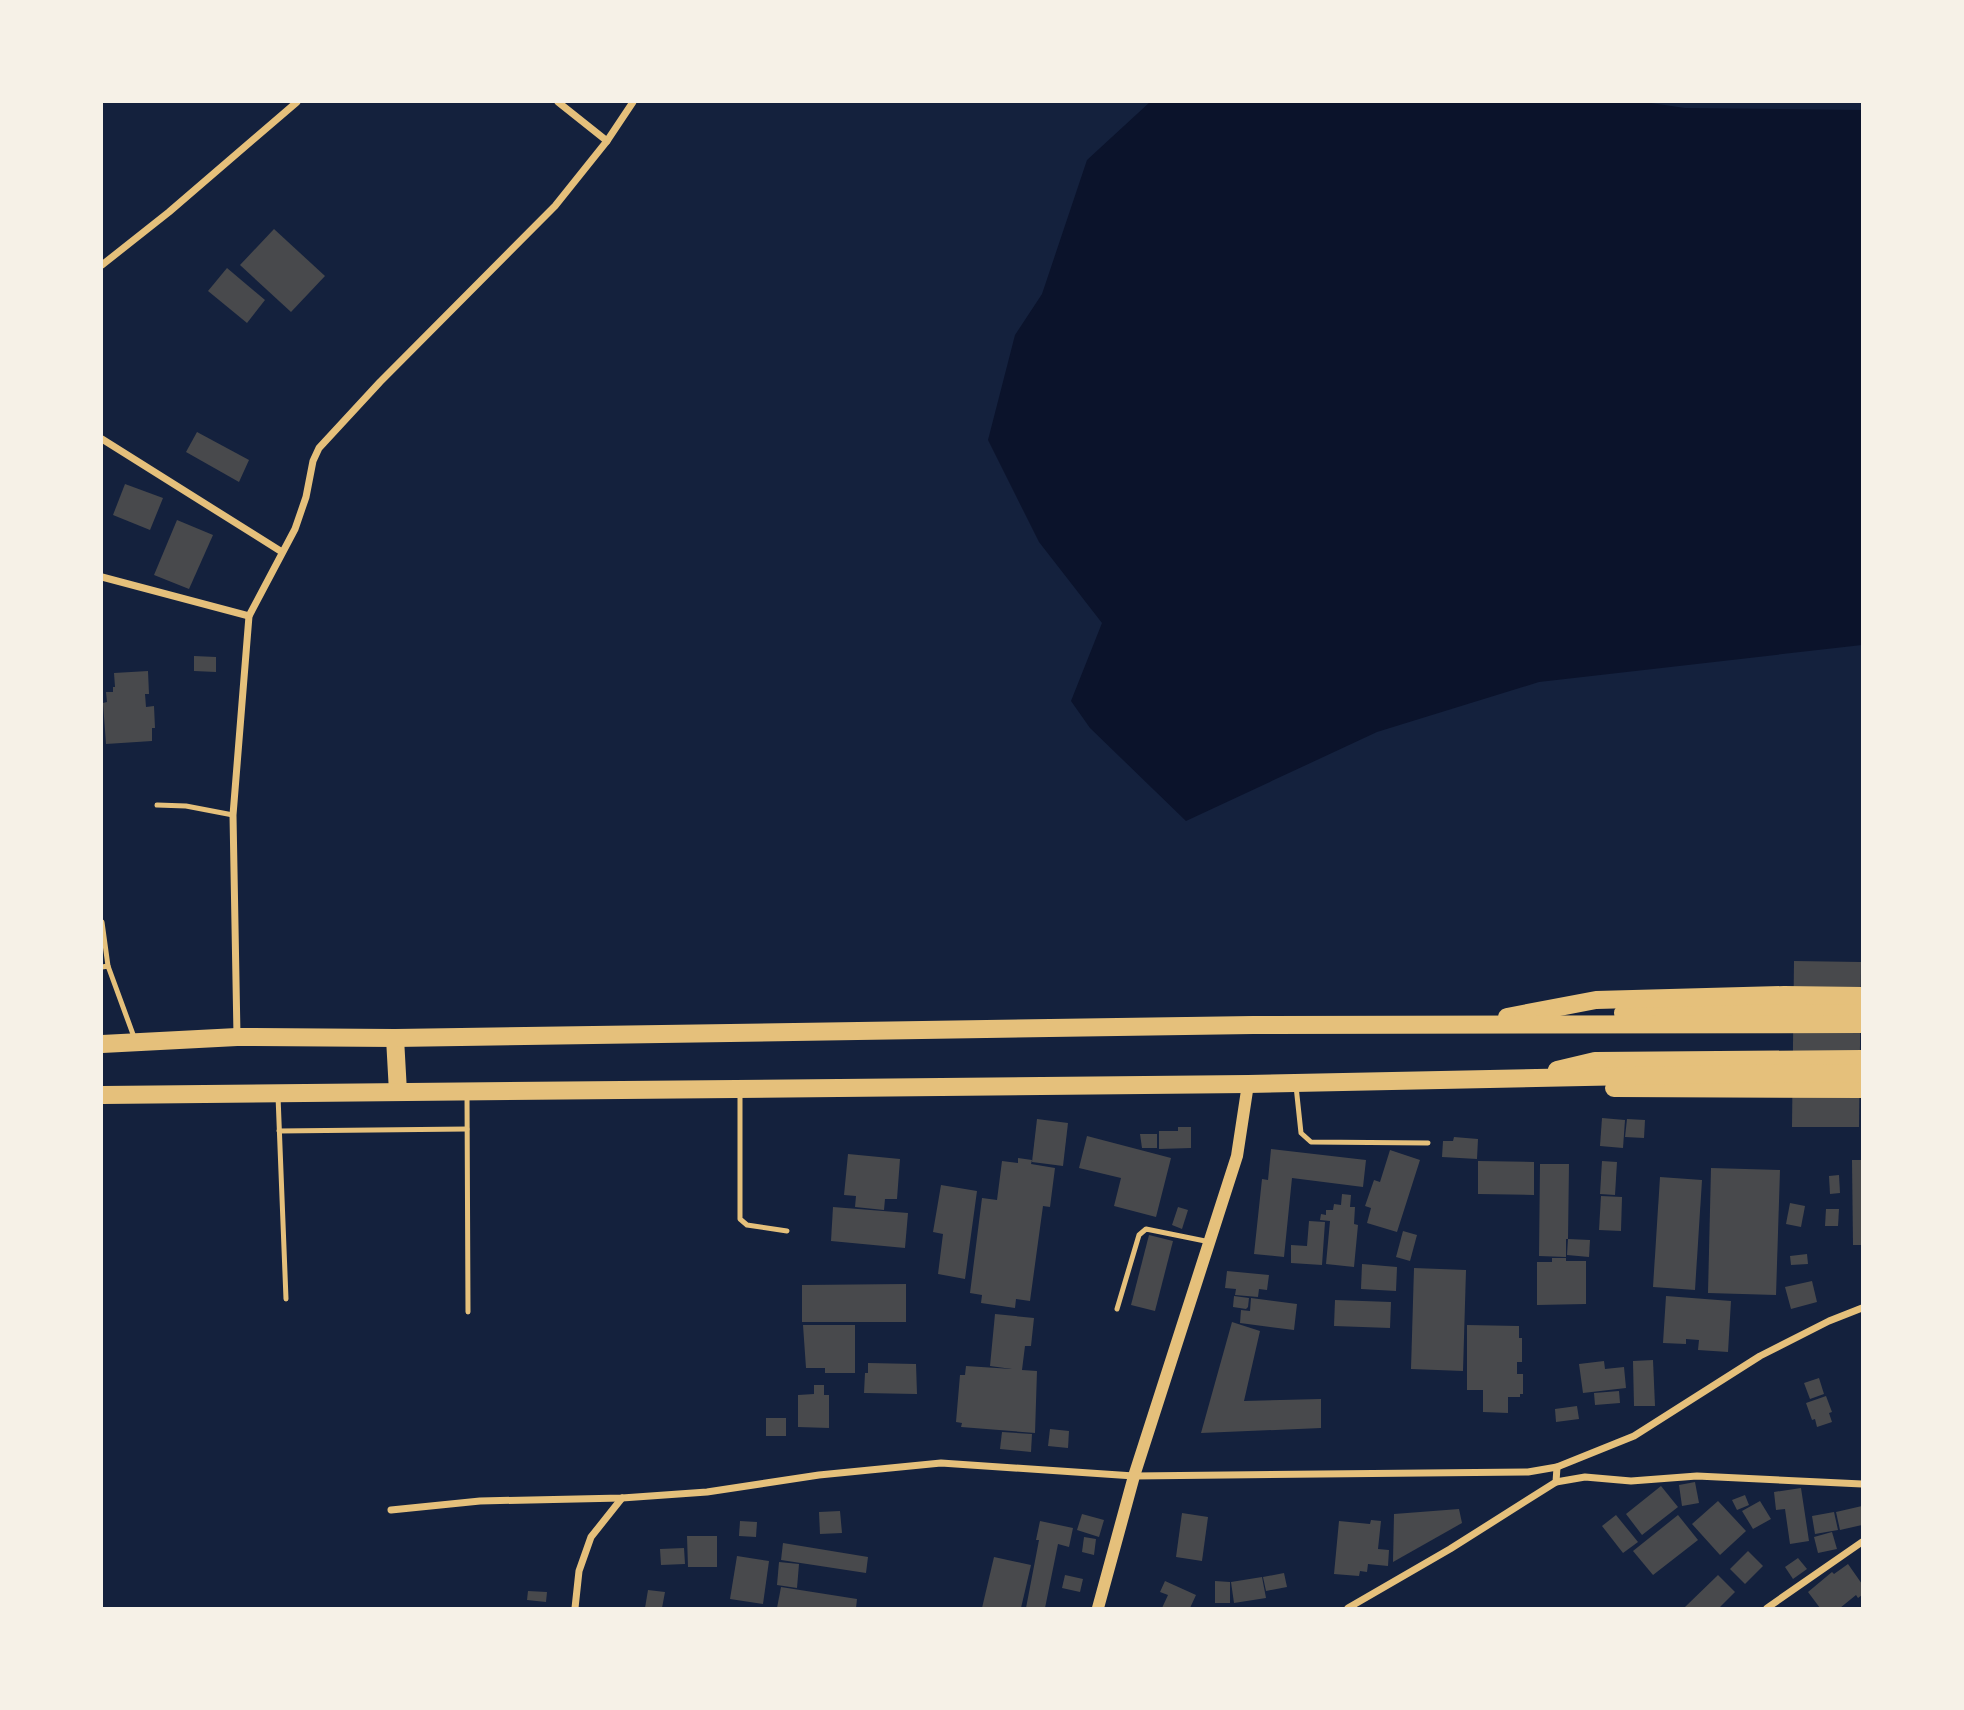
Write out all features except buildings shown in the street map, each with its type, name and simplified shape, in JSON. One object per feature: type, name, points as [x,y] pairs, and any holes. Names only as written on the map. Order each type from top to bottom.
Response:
[{"type":"highway","points":[[1466,1025],[1596,1000],[1784,995],[1863,996]]},
{"type":"highway","points":[[1466,1025],[1585,1014],[1863,1012]]},
{"type":"highway","points":[[102,1044],[237,1037],[395,1038],[1254,1025],[1863,1024]]},
{"type":"highway","points":[[395,1038],[398,1092]]},
{"type":"highway","points":[[1527,1078],[1595,1061],[1863,1059]]},
{"type":"highway","points":[[102,1094],[1248,1084],[1782,1073],[1863,1074]]},
{"type":"highway","points":[[1527,1078],[1595,1088],[1863,1089]]},
{"type":"street","points":[[102,265],[169,212],[297,102]]},
{"type":"street","points":[[558,102],[607,141]]},
{"type":"street","points":[[237,1037],[233,815],[249,616],[295,529],[306,497],[313,461],[319,448],[380,382],[555,206],[607,141],[633,102]]},
{"type":"street","points":[[102,439],[282,552]]},
{"type":"street","points":[[102,577],[249,616]]},
{"type":"street","points":[[1098,1608],[1134,1476],[1237,1156],[1248,1084]]},
{"type":"street","points":[[391,1510],[480,1501],[622,1498],[707,1492],[819,1475],[941,1463],[1134,1476],[1528,1472],[1557,1467],[1634,1436],[1760,1356],[1829,1321],[1863,1308]]},
{"type":"street","points":[[1556,1482],[1557,1467]]},
{"type":"street","points":[[1348,1608],[1450,1549],[1556,1482],[1585,1477],[1631,1481],[1697,1476],[1863,1484]]},
{"type":"street","points":[[575,1608],[579,1571],[591,1537],[622,1498]]},
{"type":"street","points":[[1767,1608],[1863,1542]]},
{"type":"lane","points":[[158,804],[233,815]]},
{"type":"lane","points":[[102,922],[105,967],[136,1044]]},
{"type":"lane","points":[[1296,1083],[1301,1133],[1311,1142],[1428,1143]]},
{"type":"lane","points":[[740,1089],[740,1219],[747,1226],[787,1231]]},
{"type":"lane","points":[[467,1091],[468,1312]]},
{"type":"lane","points":[[278,1093],[286,1299]]},
{"type":"lane","points":[[279,1131],[467,1129]]},
{"type":"lane","points":[[1117,1309],[1139,1235],[1146,1229],[1210,1242]]},
{"type":"water","points":[[1150,102],[1644,102],[1685,108],[1862,110],[1862,645],[1539,682],[1377,732],[1186,821],[1090,728],[1071,701],[1102,623],[1039,542],[988,440],[1015,335],[1042,294],[1087,160]]}]
